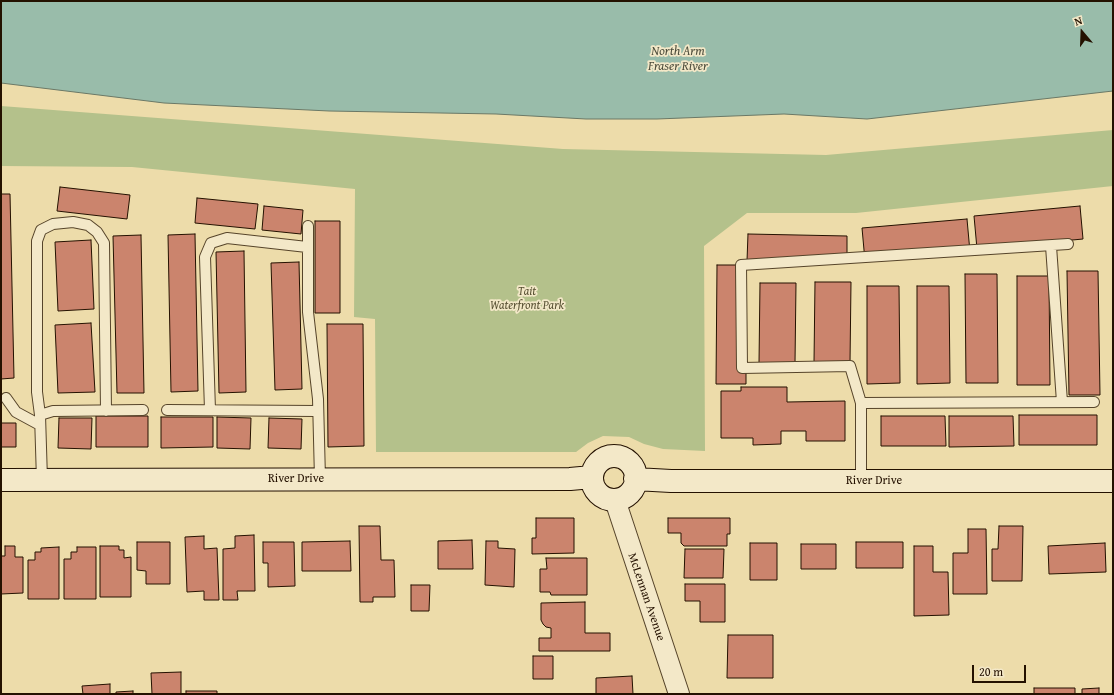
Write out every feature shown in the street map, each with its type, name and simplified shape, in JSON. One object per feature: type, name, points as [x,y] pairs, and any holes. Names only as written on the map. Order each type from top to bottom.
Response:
[{"type":"street","points":[[618,457],[630,464],[634,470],[635,479],[632,490],[621,499],[615,500],[608,499],[596,491],[593,485],[592,477],[593,470],[603,459],[618,457]]},
{"type":"street","name":"River Drive","points":[[1,480],[562,479],[592,477]]},
{"type":"street","name":"River Drive","points":[[635,479],[671,481],[1113,481]]},
{"type":"street","name":"McLennan Avenue","points":[[615,500],[679,694]]},
{"type":"lane","points":[[42,480],[40,420],[37,392],[37,241],[41,230],[53,224],[73,222],[88,225],[97,232],[104,243],[106,411]]},
{"type":"lane","points":[[308,226],[308,312],[318,399],[317,411],[320,479]]},
{"type":"lane","points":[[210,410],[205,257],[211,243],[227,238],[307,247]]},
{"type":"lane","points":[[861,481],[861,403],[850,366],[742,368],[741,265],[1068,244]]},
{"type":"lane","points":[[1051,246],[1062,402]]},
{"type":"lane","points":[[6,398],[16,412],[40,420]]},
{"type":"lane","points":[[861,403],[1094,402]]},
{"type":"lane","points":[[40,420],[53,411],[143,410]]},
{"type":"lane","points":[[167,410],[317,411]]},
{"type":"green space","name":"Tait Waterfront Park","points":[[1,106],[563,149],[826,155],[1113,130],[1113,186],[856,213],[747,213],[704,246],[705,451],[663,449],[644,444],[629,437],[603,436],[588,443],[576,452],[376,452],[375,319],[354,317],[355,189],[132,167],[1,166]]},
{"type":"water","name":"North Arm Fraser River","points":[[1,1],[1113,1],[1113,91],[867,119],[784,114],[657,119],[586,119],[496,114],[329,111],[164,103],[1,83]]},
{"type":"building","points":[[60,187],[130,195],[127,219],[57,211]]},
{"type":"building","points":[[1,194],[10,194],[14,378],[1,379]]},
{"type":"building","points":[[197,198],[258,204],[255,229],[195,223]]},
{"type":"building","points":[[264,206],[303,210],[301,234],[262,230]]},
{"type":"building","points":[[1080,206],[1083,239],[977,249],[974,216]]},
{"type":"building","points":[[967,219],[970,252],[865,261],[862,228]]},
{"type":"building","points":[[315,221],[340,221],[340,313],[315,313]]},
{"type":"building","points":[[195,234],[198,391],[171,392],[168,235]]},
{"type":"building","points":[[748,234],[847,236],[847,263],[747,261]]},
{"type":"building","points":[[141,235],[144,393],[117,393],[113,236]]},
{"type":"building","points":[[91,240],[94,309],[58,311],[55,242]]},
{"type":"building","points":[[244,251],[246,392],[219,393],[216,252]]},
{"type":"building","points":[[299,262],[302,389],[275,390],[271,263]]},
{"type":"building","points":[[717,265],[746,265],[746,384],[716,384]]},
{"type":"building","points":[[1067,271],[1098,271],[1100,395],[1069,395]]},
{"type":"building","points":[[965,274],[997,274],[998,383],[966,383]]},
{"type":"building","points":[[1017,276],[1049,276],[1050,385],[1017,385]]},
{"type":"building","points":[[815,282],[851,282],[850,363],[814,362]]},
{"type":"building","points":[[760,283],[796,283],[795,363],[759,363]]},
{"type":"building","points":[[867,286],[899,286],[900,383],[867,384]]},
{"type":"building","points":[[917,286],[949,286],[950,383],[917,384]]},
{"type":"building","points":[[91,323],[95,392],[58,393],[55,325]]},
{"type":"building","points":[[327,324],[363,324],[364,446],[328,447]]},
{"type":"building","points":[[741,387],[787,387],[787,402],[845,401],[845,441],[806,441],[806,431],[781,431],[781,444],[753,445],[753,438],[721,438],[721,391],[741,391]]},
{"type":"building","points":[[1019,415],[1097,415],[1097,445],[1019,445]]},
{"type":"building","points":[[96,416],[148,416],[148,447],[96,447]]},
{"type":"building","points":[[881,416],[945,416],[946,446],[881,446]]},
{"type":"building","points":[[949,416],[1013,416],[1014,446],[949,447]]},
{"type":"building","points":[[161,417],[213,417],[213,447],[161,448]]},
{"type":"building","points":[[217,417],[251,418],[250,449],[217,448]]},
{"type":"building","points":[[59,418],[92,418],[91,449],[58,448]]},
{"type":"building","points":[[269,418],[302,419],[301,449],[268,448]]},
{"type":"building","points":[[1,423],[16,423],[16,447],[1,447]]},
{"type":"building","points":[[536,518],[574,518],[574,553],[532,554],[532,538],[536,538]]},
{"type":"building","points":[[668,518],[730,518],[730,534],[727,534],[727,546],[684,546],[681,543],[681,533],[668,533]]},
{"type":"building","points":[[359,526],[380,526],[381,560],[394,560],[395,597],[373,597],[373,602],[360,602]]},
{"type":"building","points":[[999,526],[1023,526],[1022,581],[992,581],[992,549],[998,549]]},
{"type":"building","points":[[968,529],[986,529],[987,594],[953,594],[953,553],[968,553]]},
{"type":"building","points":[[254,535],[255,591],[237,591],[238,600],[223,600],[223,549],[235,548],[235,536]]},
{"type":"building","points":[[204,536],[204,549],[217,548],[219,600],[204,600],[204,591],[187,592],[185,537]]},
{"type":"building","points":[[472,540],[473,569],[438,569],[438,541]]},
{"type":"building","points":[[350,541],[351,571],[302,571],[302,542]]},
{"type":"building","points":[[486,541],[498,541],[498,548],[515,549],[514,587],[485,585]]},
{"type":"building","points":[[137,542],[170,542],[170,584],[146,584],[146,571],[137,570]]},
{"type":"building","points":[[263,542],[294,542],[295,586],[268,587],[268,563],[263,563]]},
{"type":"building","points":[[856,542],[903,542],[903,568],[856,568]]},
{"type":"building","points":[[750,543],[777,543],[777,580],[750,580]]},
{"type":"building","points":[[1105,543],[1106,572],[1049,574],[1048,546]]},
{"type":"building","points":[[801,544],[836,544],[836,569],[801,569]]},
{"type":"building","points":[[5,546],[15,546],[15,557],[23,557],[23,593],[1,594],[1,556],[5,556]]},
{"type":"building","points":[[100,546],[119,546],[119,550],[124,550],[124,558],[131,557],[131,597],[100,597]]},
{"type":"building","points":[[914,546],[933,546],[933,572],[948,572],[949,615],[914,616]]},
{"type":"building","points":[[59,547],[59,599],[28,599],[28,560],[35,560],[35,552],[41,552],[41,548]]},
{"type":"building","points":[[77,547],[96,547],[96,599],[64,599],[64,559],[71,559],[71,552],[77,552]]},
{"type":"building","points":[[685,549],[724,549],[723,578],[684,578]]},
{"type":"building","points":[[546,558],[587,558],[587,595],[551,595],[550,592],[540,592],[540,569],[547,569]]},
{"type":"building","points":[[685,584],[725,584],[725,622],[700,622],[700,601],[685,601]]},
{"type":"building","points":[[411,585],[430,585],[429,611],[411,611]]},
{"type":"building","points":[[585,602],[585,633],[610,633],[610,651],[539,651],[539,638],[551,638],[551,628],[546,627],[541,620],[541,603]]},
{"type":"building","points":[[728,635],[773,635],[773,678],[727,678]]},
{"type":"building","points":[[533,656],[553,656],[553,679],[533,679]]},
{"type":"building","points":[[181,672],[181,694],[152,694],[151,673]]},
{"type":"building","points":[[632,676],[633,694],[596,694],[596,678]]},
{"type":"building","points":[[110,684],[110,694],[83,694],[82,686]]},
{"type":"building","points":[[1034,688],[1075,688],[1075,694],[1034,694]]},
{"type":"building","points":[[1099,688],[1099,694],[1082,694],[1082,689]]},
{"type":"building","points":[[133,691],[133,694],[116,694],[116,692]]},
{"type":"building","points":[[186,691],[217,691],[217,694],[186,694]]}]
